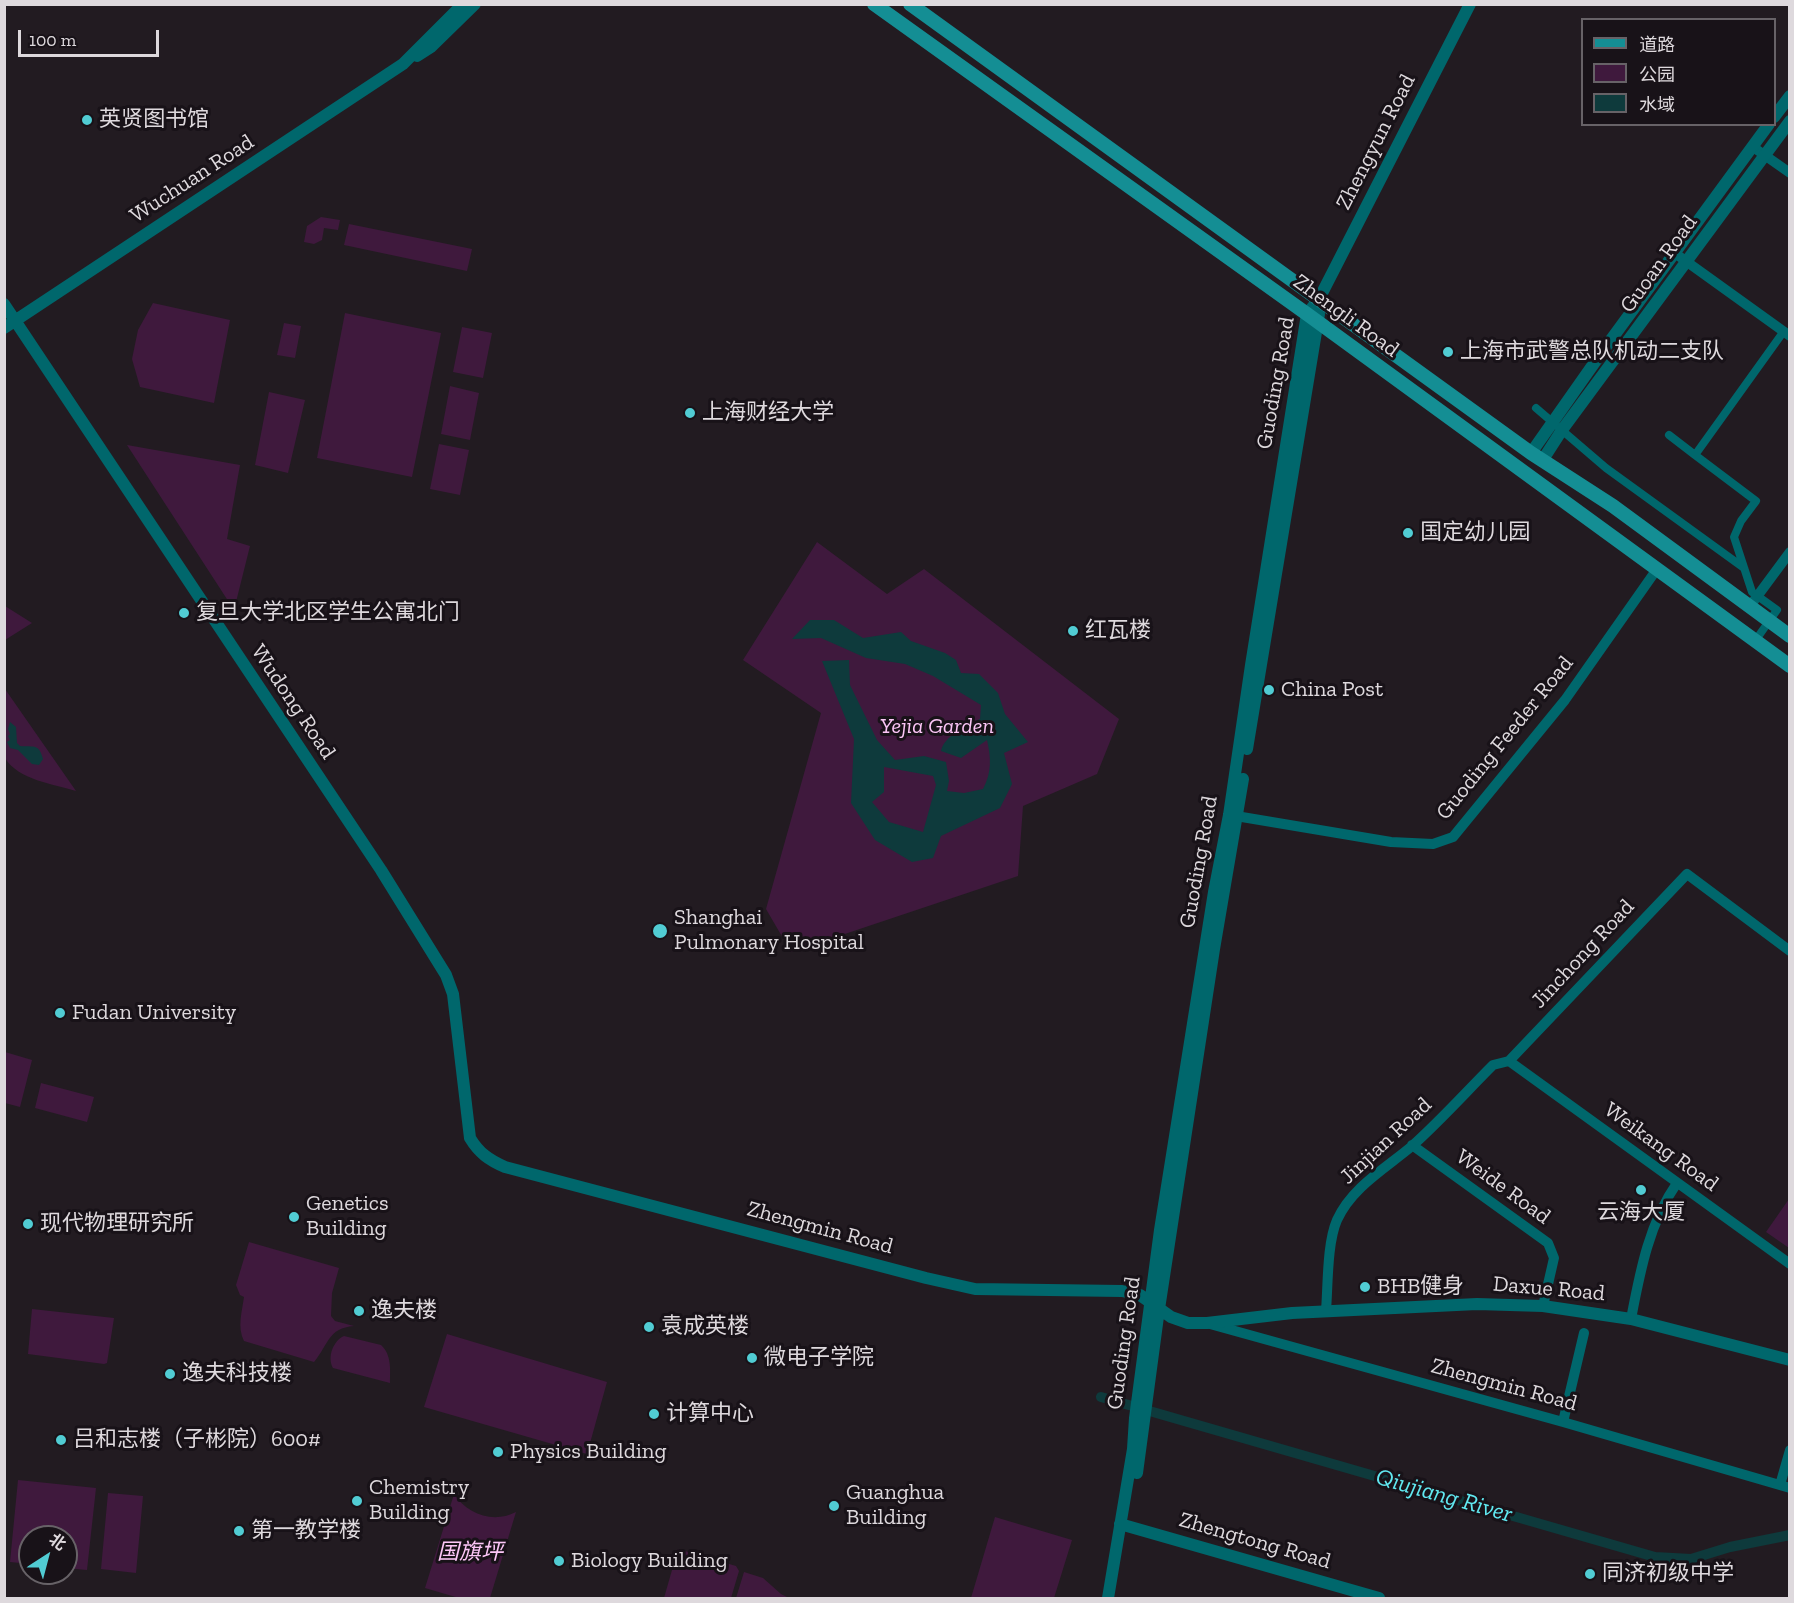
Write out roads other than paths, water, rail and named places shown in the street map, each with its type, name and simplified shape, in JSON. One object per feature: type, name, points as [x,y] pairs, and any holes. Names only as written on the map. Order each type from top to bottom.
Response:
[{"type":"main road","name":"Zhengli Road","points":[[874,4],[1313,318],[1790,666]]},
{"type":"main road","name":"Zhengli Road","points":[[910,4],[1536,457],[1754,601],[1769,621],[1790,636]]},
{"type":"street","name":"Wuchuan Road","points":[[403,64],[463,4]]},
{"type":"street","name":"Wuchuan Road","points":[[4,328],[403,64],[431,48],[475,4]]},
{"type":"street","name":"Zhengyun Road","points":[[1319,299],[1470,4]]},
{"type":"street","points":[[1776,114],[1790,96]]},
{"type":"street","name":"Guoan Road","points":[[1536,457],[1687,261],[1790,121]]},
{"type":"street","name":"Guoan Road","points":[[1558,426],[1602,352],[1768,126]]},
{"type":"street","points":[[1754,147],[1790,173]]},
{"type":"street","points":[[1676,254],[1787,333],[1695,455]]},
{"type":"street","name":"Guoding Road","points":[[1108,1599],[1142,1448],[1139,1419],[1155,1306],[1160,1230],[1214,891],[1234,816],[1286,506],[1313,318],[1319,299]]},
{"type":"street","name":"Wudong Road","points":[[4,304],[375,861],[446,975],[453,994],[466,1118],[470,1138],[477,1149]]},
{"type":"street","points":[[1536,408],[1606,468],[1745,569]]},
{"type":"street","points":[[1669,435],[1756,501],[1741,521],[1734,537],[1754,601]]},
{"type":"street","points":[[1754,601],[1790,552]]},
{"type":"street","name":"Guoding Feeder Road","points":[[1234,816],[1391,842],[1433,844],[1453,837],[1547,723],[1657,569]]},
{"type":"street","points":[[1755,641],[1769,621]]},
{"type":"street","name":"Jinchong Road","points":[[1509,1061],[1687,874],[1790,951]]},
{"type":"street","name":"Jinjian Road","points":[[1326,1311],[1332,1237],[1337,1220],[1359,1190],[1412,1145],[1493,1065],[1509,1061]]},
{"type":"street","name":"Weikang Road","points":[[1509,1061],[1790,1264]]},
{"type":"street","name":"Weide Road","points":[[1412,1145],[1548,1243],[1554,1258],[1543,1306]]},
{"type":"street","name":"Zhengmin Road","points":[[477,1149],[488,1160],[505,1167],[926,1278],[975,1288],[1122,1291],[1140,1295],[1155,1306]]},
{"type":"street","points":[[1631,1319],[1654,1225],[1677,1183]]},
{"type":"street","name":"Daxue Road","points":[[1155,1306],[1181,1321],[1207,1323],[1326,1311],[1478,1304],[1543,1306],[1631,1319],[1790,1360]]},
{"type":"street","name":"Zhengmin Road","points":[[1207,1323],[1785,1486]]},
{"type":"street","points":[[1563,1422],[1584,1333]]},
{"type":"street","points":[[1785,1486],[1790,1450]]},
{"type":"street","name":"Guoding Road","points":[[1117,1599],[1124,1525]]},
{"type":"street","name":"Zhengtong Road","points":[[1124,1525],[1378,1599]]},
{"type":"water","points":[[810,620],[834,620],[863,638],[901,632],[911,641],[945,653],[956,660],[961,673],[979,674],[998,693],[1005,714],[1028,742],[1004,753],[1012,784],[1000,808],[941,836],[933,858],[912,862],[875,840],[851,803],[854,739],[822,661],[849,660],[850,685],[877,740],[895,760],[924,756],[946,762],[949,781],[947,791],[964,793],[983,789],[986,783],[990,765],[987,740],[961,758],[941,751],[951,736],[980,719],[981,705],[933,676],[905,664],[866,658],[821,638],[792,639]],"holes":[[[884,767],[933,776],[936,785],[923,832],[889,822],[872,802],[884,792]]]},
{"type":"water","points":[[10,722],[16,727],[17,743],[20,746],[36,747],[40,751],[43,759],[39,765],[32,764],[18,750],[10,748],[7,742],[10,740],[8,729]]},
{"type":"waterway","name":"Qiujiang River","points":[[1101,1397],[1655,1557],[1691,1559],[1730,1547],[1790,1535]]},
{"type":"place","name":"英贤图书馆","points":[[87,120]]},
{"type":"place","name":"上海市武警总队机动二支队","points":[[1448,352]]},
{"type":"place","name":"上海财经大学","points":[[690,413]]},
{"type":"place","name":"国定幼儿园","points":[[1408,533]]},
{"type":"place","name":"复旦大学北区学生公寓北门","points":[[184,613]]},
{"type":"place","name":"红瓦楼","points":[[1073,631]]},
{"type":"place","name":"China Post","points":[[1269,690]]},
{"type":"place","name":"Shanghai Pulmonary Hospital","points":[[660,931]]},
{"type":"place","name":"Fudan University","points":[[60,1013]]},
{"type":"place","name":"云海大厦","points":[[1641,1190]]},
{"type":"place","name":"Genetics Building","points":[[294,1217]]},
{"type":"place","name":"现代物理研究所","points":[[28,1224]]},
{"type":"place","name":"BHB健身","points":[[1365,1287]]},
{"type":"place","name":"逸夫楼","points":[[359,1311]]},
{"type":"place","name":"袁成英楼","points":[[649,1327]]},
{"type":"place","name":"微电子学院","points":[[752,1358]]},
{"type":"place","name":"逸夫科技楼","points":[[170,1374]]},
{"type":"place","name":"计算中心","points":[[654,1414]]},
{"type":"place","name":"吕和志楼（子彬院）600#","points":[[61,1440]]},
{"type":"place","name":"Physics Building","points":[[498,1452]]},
{"type":"place","name":"Chemistry Building","points":[[357,1501]]},
{"type":"place","name":"Guanghua Building","points":[[834,1506]]},
{"type":"place","name":"第一教学楼","points":[[239,1531]]},
{"type":"place","name":"Biology Building","points":[[559,1561]]},
{"type":"place","name":"同济初级中学","points":[[1590,1574]]},
{"type":"park label","name":"Yejia Garden","points":[[937,727]]},
{"type":"park label","name":"国旗坪","points":[[470,1553]]}]
